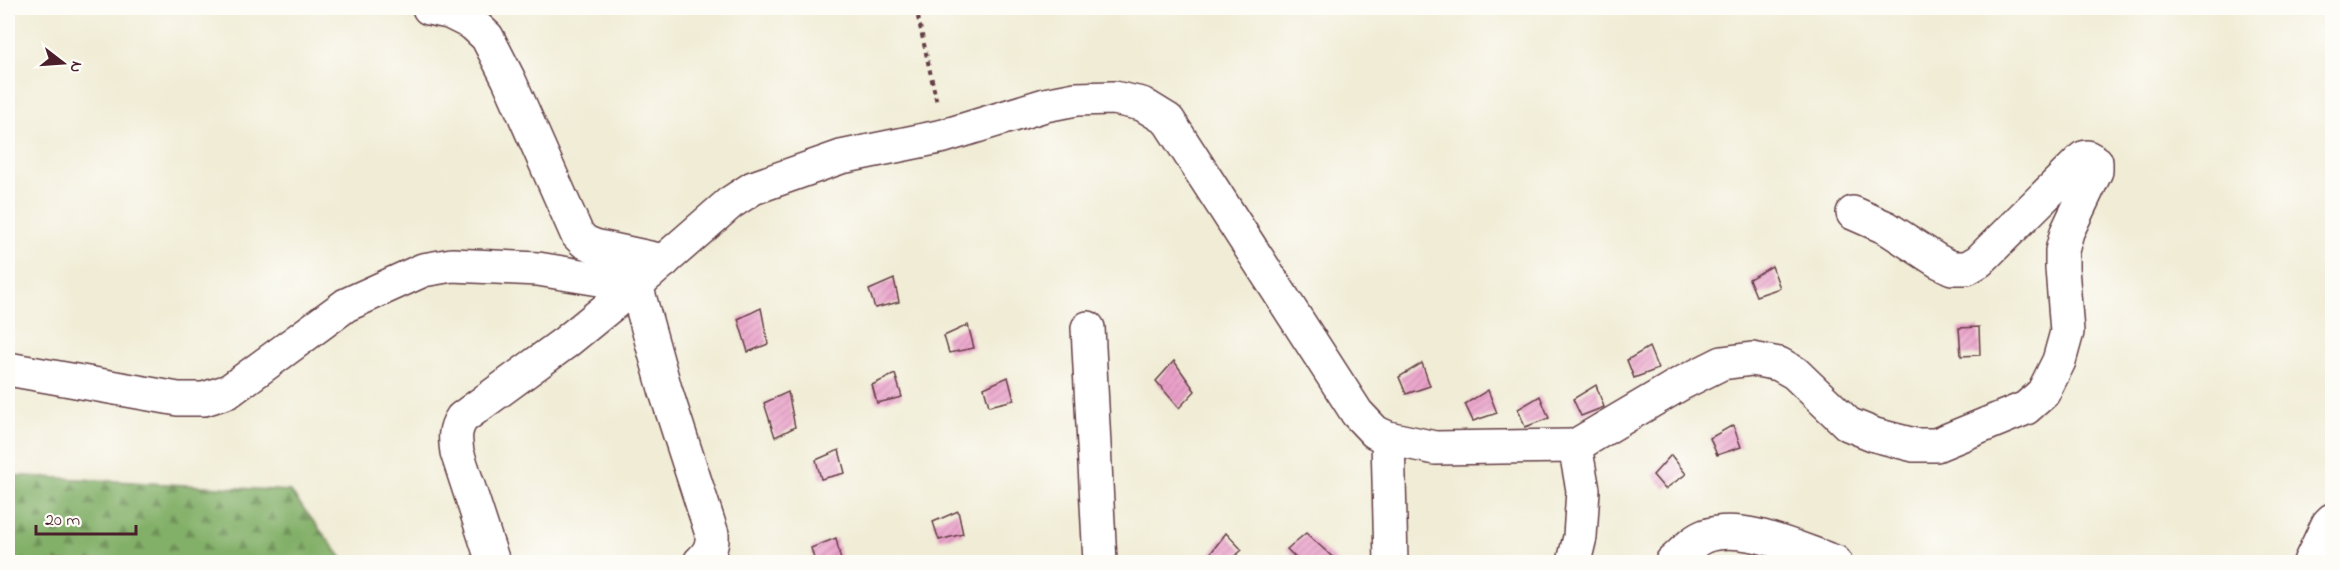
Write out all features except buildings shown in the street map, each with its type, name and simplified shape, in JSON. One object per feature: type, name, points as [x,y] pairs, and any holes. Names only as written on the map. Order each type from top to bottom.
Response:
[{"type":"street","points":[[429,8],[449,12],[465,20],[487,37],[509,80],[578,234],[585,242],[664,261]]},
{"type":"street","points":[[493,562],[457,452],[454,435],[462,418],[566,342],[730,203],[753,188],[841,157],[944,136],[1045,105],[1076,99],[1114,98],[1142,104],[1168,120],[1357,413],[1376,432],[1388,438],[1435,448],[1575,446],[1680,384],[1722,363],[1752,359],[1779,364],[1795,373],[1848,424],[1875,435],[1914,445],[1936,445],[2026,408],[2043,393],[2059,361],[2067,332],[2062,251],[2067,232],[2096,171],[2096,162],[2087,157],[2083,158],[1979,261],[1966,268],[1952,268],[1887,228],[1853,213]]},
{"type":"street","points":[[8,369],[178,399],[204,399],[230,391],[346,305],[423,270],[452,265],[538,269],[636,285]]},
{"type":"street","points":[[636,285],[664,389],[712,534],[713,543],[700,562]]},
{"type":"street","points":[[1088,328],[1100,562]]},
{"type":"street","points":[[1388,438],[1391,562]]},
{"type":"street","points":[[1574,562],[1580,537],[1583,490],[1575,446]]},
{"type":"street","points":[[2310,562],[2332,520]]},
{"type":"street","points":[[1672,562],[1704,536],[1729,532],[1761,536],[1835,562]]},
{"type":"path","points":[[916,8],[944,136]]},
{"type":"green space","points":[[8,475],[290,491],[345,562],[8,562]]}]
